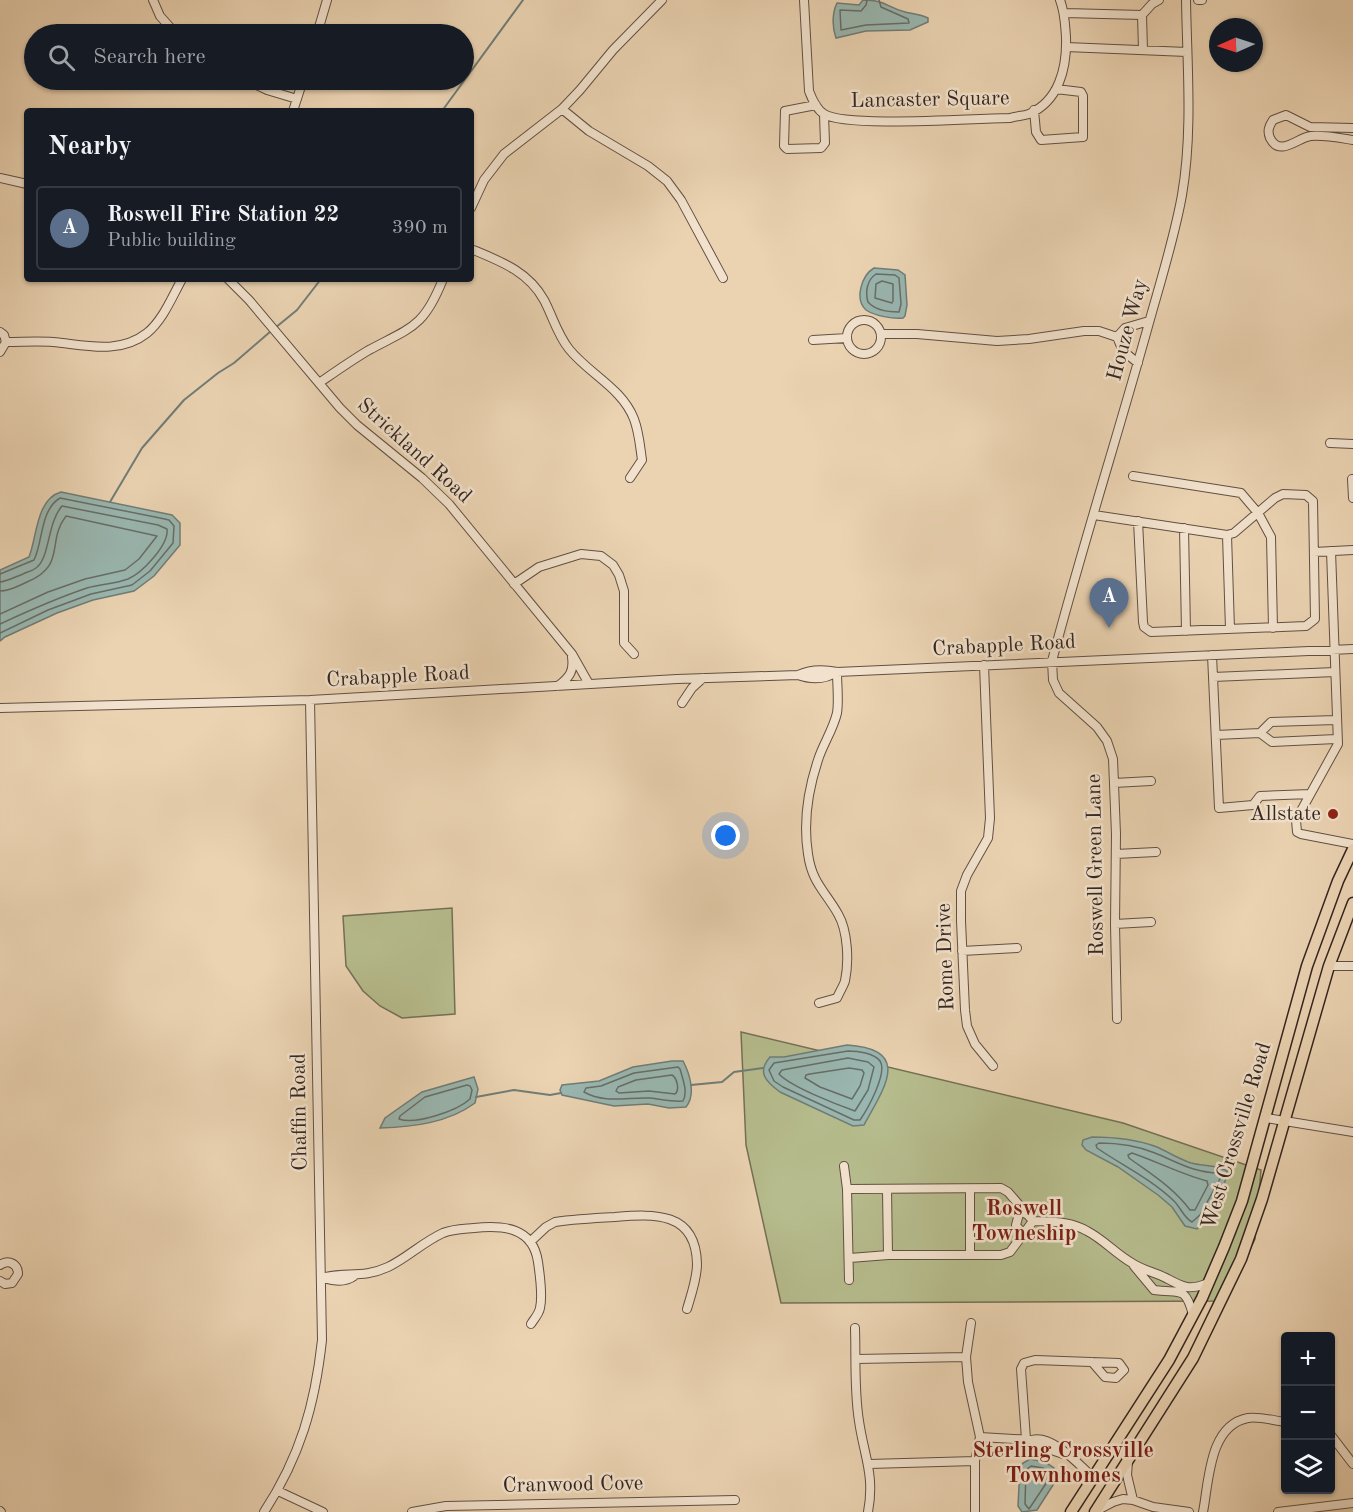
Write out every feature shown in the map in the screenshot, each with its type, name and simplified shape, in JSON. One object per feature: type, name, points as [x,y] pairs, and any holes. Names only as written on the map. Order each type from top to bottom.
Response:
[{"type":"main road","name":"West Crossville Road","points":[[1071,1512],[1155,1384],[1208,1283],[1242,1201],[1307,966],[1338,881],[1353,849]]},
{"type":"main road","name":"West Crossville Road","points":[[1096,1512],[1193,1358],[1241,1258],[1262,1199],[1329,966],[1353,903]]},
{"type":"street","points":[[153,0],[160,16],[167,24]]},
{"type":"street","points":[[320,24],[327,0]]},
{"type":"street","points":[[474,202],[484,180],[504,154],[562,109],[613,50],[663,0]]},
{"type":"street","name":"Lancaster Square","points":[[804,0],[809,91],[816,105],[824,115],[840,120],[872,121],[1010,118],[1028,114],[1053,95],[1063,71],[1066,47],[1065,13],[1060,1]]},
{"type":"street","points":[[1060,1],[1071,0]]},
{"type":"street","points":[[1065,13],[1142,15],[1159,0]]},
{"type":"street","name":"Houze Way","points":[[1052,662],[1138,363],[1182,195],[1187,139],[1186,0]]},
{"type":"street","points":[[1142,15],[1143,50]]},
{"type":"street","points":[[1066,47],[1187,52]]},
{"type":"street","points":[[1034,110],[1036,132],[1041,140],[1083,137],[1083,96],[1081,92],[1056,89]]},
{"type":"street","points":[[267,90],[297,99]]},
{"type":"street","points":[[294,108],[300,90]]},
{"type":"street","points":[[816,105],[785,111],[784,146],[787,149],[821,148],[825,143],[824,115]]},
{"type":"street","points":[[562,109],[589,131],[648,166],[667,181],[681,200],[723,278]]},
{"type":"street","points":[[1353,128],[1310,131],[1291,145],[1280,146],[1272,140],[1269,130],[1273,120],[1281,116],[1291,117],[1310,131],[1353,140]]},
{"type":"street","points":[[0,178],[24,183]]},
{"type":"street","points":[[474,250],[510,265],[529,280],[544,300],[558,332],[569,349],[583,365],[617,393],[629,409],[638,433],[642,460],[630,478]]},
{"type":"street","points":[[6,342],[50,342],[103,348],[117,347],[146,333],[158,321],[180,282]]},
{"type":"street","name":"Strickland Road","points":[[231,282],[357,425],[422,478],[449,504],[572,654],[589,684]]},
{"type":"street","points":[[319,383],[352,360],[411,328],[428,311],[442,282]]},
{"type":"street","points":[[860,321],[870,321],[879,328],[881,334],[876,350],[866,354],[855,352],[847,338],[850,327],[860,321]]},
{"type":"street","points":[[1117,337],[1125,328],[1149,321]]},
{"type":"street","points":[[881,334],[917,334],[997,341],[1099,331],[1117,337],[1123,351],[1138,363]]},
{"type":"street","points":[[0,332],[4,335],[6,342],[0,352]]},
{"type":"street","points":[[813,340],[847,338]]},
{"type":"street","points":[[1330,443],[1353,445]]},
{"type":"street","points":[[1133,476],[1234,490],[1241,493],[1258,513],[1271,537],[1273,628]]},
{"type":"street","points":[[1352,478],[1353,498]]},
{"type":"street","points":[[1094,515],[1138,521],[1227,535],[1234,533],[1275,498],[1283,494],[1301,493],[1313,501],[1315,619],[1306,626],[1150,632],[1144,627],[1138,521]]},
{"type":"street","points":[[1184,528],[1186,631]]},
{"type":"street","points":[[1227,535],[1230,629]]},
{"type":"street","points":[[1314,552],[1353,550]]},
{"type":"street","points":[[1331,551],[1336,739],[1338,744],[1296,820],[1297,832],[1301,834],[1353,844]]},
{"type":"street","points":[[514,584],[539,567],[581,554],[601,556],[613,565],[619,575],[624,591],[624,643],[634,654]]},
{"type":"street","name":"Crabapple Road","points":[[0,708],[310,700],[703,678],[798,675],[808,679],[828,678],[837,672],[1353,649]]},
{"type":"street","points":[[558,686],[567,680],[573,669],[572,654]]},
{"type":"street","points":[[1212,655],[1219,808],[1253,805],[1260,796],[1310,794]]},
{"type":"street","name":"Roswell Green Lane","points":[[1052,662],[1053,680],[1059,693],[1067,703],[1087,716],[1097,727],[1107,741],[1113,759],[1117,1019]]},
{"type":"street","name":"Rome Drive","points":[[984,665],[990,818],[988,838],[967,875],[962,891],[962,951],[968,1026],[975,1044],[993,1066]]},
{"type":"street","points":[[819,1003],[837,998],[844,982],[846,963],[844,928],[838,915],[812,877],[806,827],[807,800],[815,769],[833,726],[837,710],[837,672]]},
{"type":"street","points":[[1213,677],[1335,672]]},
{"type":"street","points":[[682,703],[692,688],[703,678]]},
{"type":"street","points":[[310,720],[320,706],[330,699]]},
{"type":"street","name":"Chaffin Road","points":[[264,1512],[278,1491],[306,1428],[318,1380],[322,1340],[310,700]]},
{"type":"street","points":[[1260,733],[1271,722],[1336,720]]},
{"type":"street","points":[[1216,735],[1260,733],[1272,742],[1336,739]]},
{"type":"street","points":[[1114,783],[1151,781]]},
{"type":"street","points":[[1116,854],[1156,852]]},
{"type":"street","points":[[1115,924],[1152,922]]},
{"type":"street","points":[[962,951],[1017,948]]},
{"type":"street","points":[[1329,966],[1353,966]]},
{"type":"street","points":[[1266,1118],[1353,1132]]},
{"type":"street","points":[[844,1166],[847,1189],[849,1280]]},
{"type":"street","points":[[847,1189],[1001,1188],[1008,1192],[1034,1221],[1062,1222],[1088,1231],[1132,1263],[1184,1291],[1193,1315]]},
{"type":"street","points":[[887,1189],[888,1255]]},
{"type":"street","points":[[969,1189],[970,1256]]},
{"type":"street","points":[[1026,1214],[1023,1212],[1019,1214],[1016,1225],[1021,1232],[1028,1230]]},
{"type":"street","points":[[530,1242],[555,1222],[652,1215],[669,1218],[682,1226],[694,1248],[697,1264],[687,1309]]},
{"type":"street","points":[[850,1258],[888,1255],[1001,1255],[1010,1252],[1034,1221]]},
{"type":"street","points":[[321,1278],[334,1281],[349,1280],[354,1276],[366,1275],[389,1267],[428,1241],[453,1230],[500,1227],[511,1229],[526,1237],[535,1248],[538,1262],[540,1310],[531,1324]]},
{"type":"street","points":[[0,1265],[11,1263],[17,1267],[18,1274],[12,1283],[5,1284],[0,1281]]},
{"type":"street","points":[[1132,1263],[1154,1290],[1184,1291],[1208,1283]]},
{"type":"street","points":[[971,1323],[966,1357],[980,1437],[975,1461],[975,1512]]},
{"type":"street","points":[[855,1328],[858,1419],[869,1464],[871,1494],[867,1512]]},
{"type":"street","points":[[856,1359],[966,1357]]},
{"type":"street","points":[[1029,1439],[1021,1369],[1024,1363],[1035,1360],[1092,1362],[1119,1363],[1124,1370],[1116,1378],[1105,1377],[1092,1362]]},
{"type":"street","points":[[1203,1512],[1215,1450],[1219,1439],[1227,1429],[1250,1417],[1281,1421]]},
{"type":"street","points":[[980,1437],[1039,1438],[1053,1442],[1094,1478]]},
{"type":"street","points":[[1335,1440],[1353,1464]]},
{"type":"street","points":[[869,1464],[975,1461]]},
{"type":"street","points":[[1128,1461],[1127,1475],[1133,1500]]},
{"type":"street","points":[[278,1491],[323,1512]]},
{"type":"street","name":"Cranwood Cove","points":[[412,1512],[446,1506],[735,1500]]},
{"type":"street","points":[[1096,1512],[1113,1502],[1133,1500],[1153,1507],[1189,1512]]},
{"type":"street","points":[[1278,1512],[1353,1503]]},
{"type":"green space","points":[[452,908],[455,1014],[402,1018],[380,1006],[363,991],[346,966],[343,916]]},
{"type":"green space","points":[[741,1032],[1123,1123],[1261,1170],[1255,1239],[1225,1301],[781,1303],[746,1145]]},
{"type":"water","points":[[863,0],[877,1],[928,18],[928,22],[910,30],[866,31],[836,38],[833,20],[837,3],[859,5]]},
{"type":"water","points":[[874,268],[898,270],[905,275],[907,305],[903,318],[874,314],[862,305],[860,294],[863,281]]},
{"type":"water","points":[[61,492],[172,515],[180,523],[180,545],[154,576],[134,591],[93,600],[57,613],[0,641],[0,570],[29,557],[42,510],[53,496]]},
{"type":"water","points":[[847,1045],[867,1048],[880,1054],[887,1062],[888,1073],[885,1084],[864,1125],[853,1126],[780,1092],[764,1076],[764,1067],[770,1057],[784,1057]]},
{"type":"water","points":[[683,1061],[688,1072],[691,1097],[686,1107],[669,1108],[648,1104],[614,1106],[562,1095],[560,1090],[562,1085],[599,1081],[633,1067]]},
{"type":"water","points":[[474,1077],[478,1089],[475,1103],[465,1110],[430,1123],[380,1128],[385,1118],[422,1092]]},
{"type":"water","points":[[1092,1137],[1141,1142],[1191,1163],[1223,1169],[1227,1171],[1224,1185],[1197,1229],[1185,1226],[1172,1207],[1158,1195],[1118,1167],[1086,1150],[1082,1145],[1083,1140]]},
{"type":"water","points":[[1030,1459],[1045,1462],[1054,1468],[1055,1482],[1037,1510],[1022,1512],[1018,1506],[1020,1467]]},
{"type":"waterway","points":[[474,67],[523,0]]},
{"type":"waterway","points":[[444,108],[457,90]]},
{"type":"waterway","points":[[275,328],[297,310],[319,282]]},
{"type":"waterway","points":[[110,502],[142,448],[184,400],[234,363],[271,331]]},
{"type":"waterway","points":[[691,1085],[722,1082],[734,1072],[763,1068]]},
{"type":"waterway","points":[[476,1097],[514,1090],[550,1095],[561,1093]]},
{"type":"place","name":"Roswell Fire Station 22","points":[[1109,628]]},
{"type":"place","name":"Allstate","points":[[1333,814]]},
{"type":"district","name":"Roswell Towneship","points":[[1024,1222]]},
{"type":"district","name":"Sterling Crossville Townhomes","points":[[1063,1464]]}]
